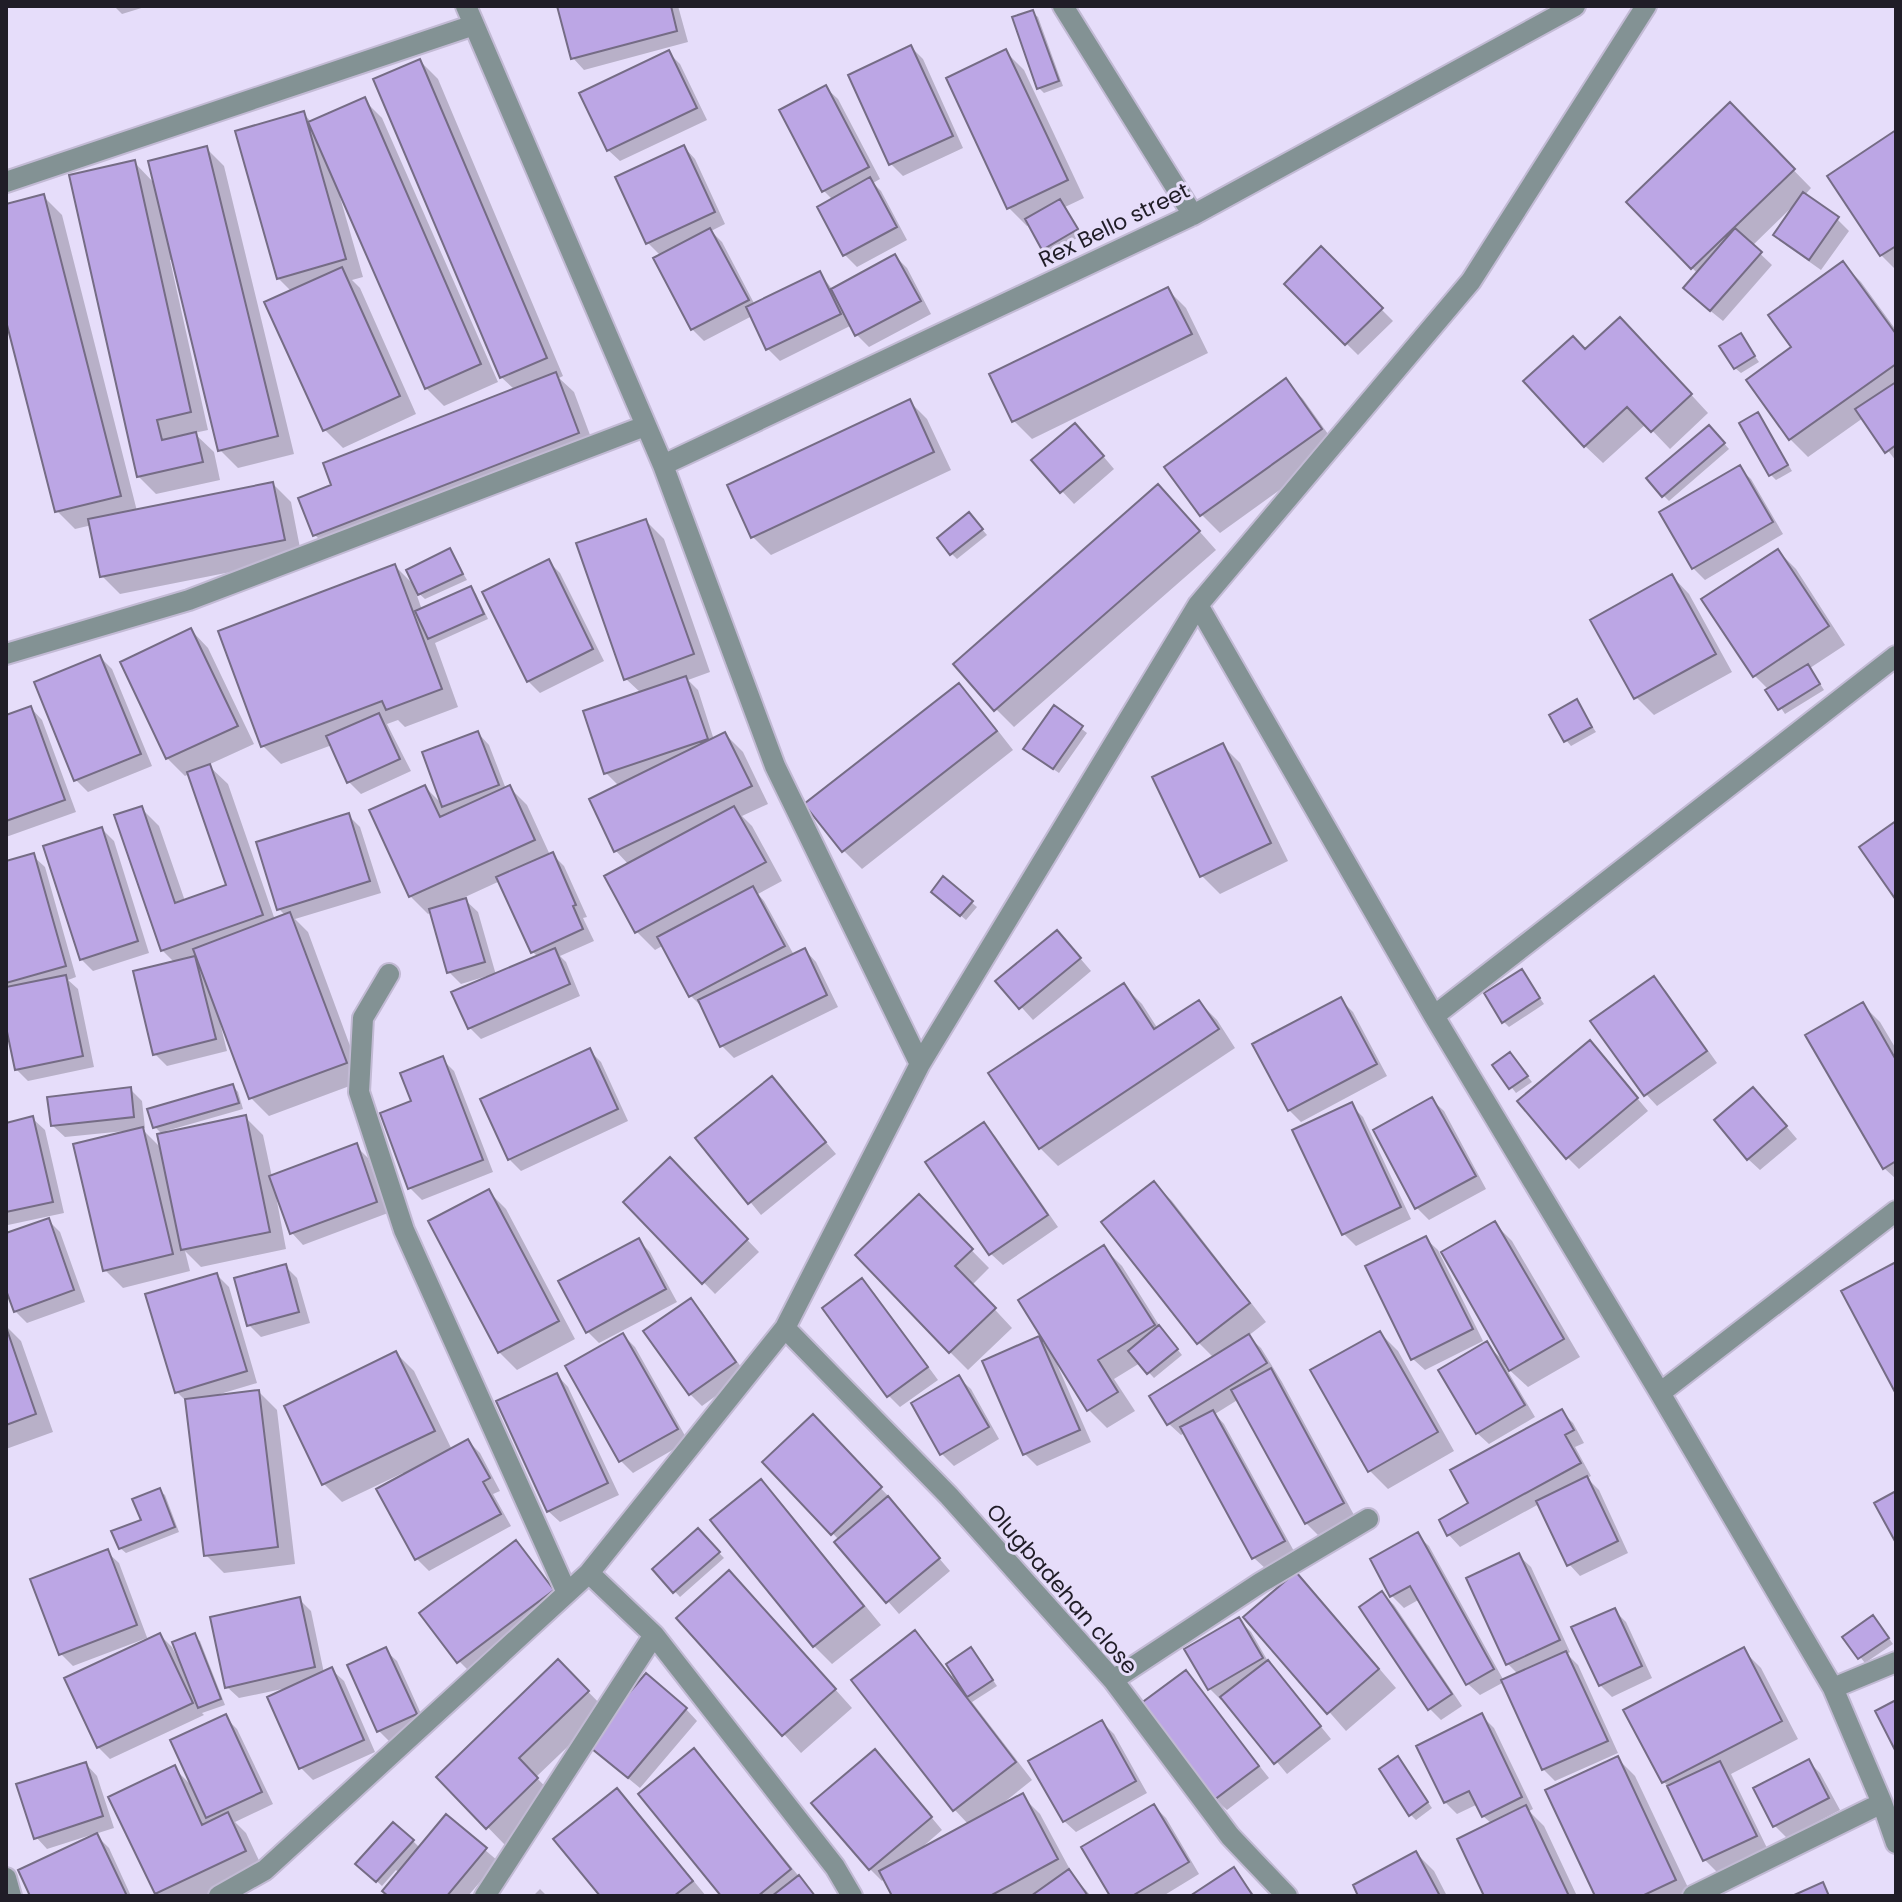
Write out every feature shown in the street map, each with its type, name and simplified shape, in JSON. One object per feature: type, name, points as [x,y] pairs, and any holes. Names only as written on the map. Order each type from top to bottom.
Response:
[{"type":"street","points":[[1063,6],[1193,215]]},
{"type":"street","name":"Rex Bello street","points":[[663,465],[1193,215],[1575,6]]},
{"type":"street","points":[[219,1896],[265,1870],[589,1573],[785,1328],[920,1064],[1198,605],[1471,281],[1646,6]]},
{"type":"street","points":[[6,182],[470,15],[663,465],[775,766],[920,1064]]},
{"type":"street","points":[[6,654],[189,600],[645,426]]},
{"type":"street","points":[[1198,605],[1434,1016],[1833,1688],[1896,1843]]},
{"type":"street","points":[[1434,1016],[1896,656]]},
{"type":"street","points":[[389,974],[363,1018],[359,1092],[404,1230],[567,1593]]},
{"type":"street","points":[[1660,1393],[1896,1211]]},
{"type":"street","name":"Olugbadehan close","points":[[785,1328],[949,1496],[1113,1680],[1230,1836],[1287,1896]]},
{"type":"street","points":[[1113,1680],[1260,1583],[1368,1519]]},
{"type":"street","points":[[589,1573],[654,1635],[835,1867],[852,1896]]},
{"type":"street","points":[[485,1896],[654,1635]]},
{"type":"street","points":[[1833,1688],[1896,1662]]},
{"type":"street","points":[[1693,1896],[1882,1803]]},
{"type":"street","points":[[6,1878],[11,1896]]},
{"type":"building","points":[[557,6],[671,6],[677,31],[571,59]]},
{"type":"building","points":[[1033,10],[1059,81],[1037,89],[1012,17]]},
{"type":"building","points":[[911,45],[953,136],[889,165],[848,75]]},
{"type":"building","points":[[1006,49],[1068,180],[1007,209],[946,78]]},
{"type":"building","points":[[669,50],[697,108],[607,151],[579,93]]},
{"type":"building","points":[[420,59],[547,358],[500,378],[373,79]]},
{"type":"building","points":[[826,85],[869,167],[822,192],[779,110]]},
{"type":"building","points":[[365,97],[481,364],[425,389],[308,122]]},
{"type":"building","points":[[1730,102],[1795,169],[1691,269],[1626,202]]},
{"type":"building","points":[[304,111],[346,259],[277,279],[235,131]]},
{"type":"building","points":[[1896,130],[1896,246],[1880,256],[1827,176]]},
{"type":"building","points":[[684,145],[715,212],[646,244],[615,177]]},
{"type":"building","points":[[207,146],[278,436],[218,451],[148,161]]},
{"type":"building","points":[[135,160],[191,412],[157,420],[162,440],[196,432],[203,462],[137,477],[69,175]]},
{"type":"building","points":[[870,177],[897,227],[843,256],[817,207]]},
{"type":"building","points":[[1803,192],[1839,217],[1809,260],[1773,235]]},
{"type":"building","points":[[44,194],[121,496],[55,512],[6,321],[6,204]]},
{"type":"building","points":[[1060,199],[1078,229],[1042,250],[1025,219]]},
{"type":"building","points":[[710,228],[749,300],[691,330],[653,258]]},
{"type":"building","points":[[1735,228],[1762,252],[1710,311],[1683,288]]},
{"type":"building","points":[[1321,246],[1383,308],[1345,345],[1284,284]]},
{"type":"building","points":[[895,254],[921,301],[855,336],[831,289]]},
{"type":"building","points":[[1843,261],[1896,334],[1896,364],[1789,440],[1746,380],[1791,347],[1768,315]]},
{"type":"building","points":[[342,267],[400,396],[323,431],[264,302]]},
{"type":"building","points":[[820,271],[841,314],[766,350],[746,307]]},
{"type":"building","points":[[1168,287],[1192,334],[1012,422],[989,374]]},
{"type":"building","points":[[1620,317],[1692,394],[1651,432],[1627,407],[1584,447],[1523,381],[1573,336],[1585,349]]},
{"type":"building","points":[[1741,333],[1755,356],[1734,369],[1719,346]]},
{"type":"building","points":[[556,372],[579,433],[313,536],[298,498],[331,485],[323,463]]},
{"type":"building","points":[[1286,378],[1322,429],[1200,516],[1164,467]]},
{"type":"building","points":[[1896,382],[1896,445],[1885,453],[1855,409]]},
{"type":"building","points":[[910,399],[934,452],[751,538],[727,485]]},
{"type":"building","points":[[1758,412],[1788,465],[1769,476],[1739,423]]},
{"type":"building","points":[[1075,423],[1104,456],[1060,493],[1031,460]]},
{"type":"building","points":[[1709,425],[1725,443],[1662,497],[1646,478]]},
{"type":"building","points":[[1740,465],[1773,522],[1692,569],[1659,512]]},
{"type":"building","points":[[273,482],[285,540],[100,577],[88,519]]},
{"type":"building","points":[[1158,484],[1200,531],[994,711],[953,664]]},
{"type":"building","points":[[969,512],[983,529],[950,555],[937,538]]},
{"type":"building","points":[[646,519],[694,654],[624,680],[576,543]]},
{"type":"building","points":[[450,548],[463,574],[418,595],[406,570]]},
{"type":"building","points":[[1778,549],[1829,626],[1753,677],[1701,599]]},
{"type":"building","points":[[549,559],[593,649],[527,682],[482,592]]},
{"type":"building","points":[[395,564],[442,689],[386,710],[382,701],[261,747],[218,631]]},
{"type":"building","points":[[1672,574],[1716,654],[1634,699],[1590,620]]},
{"type":"building","points":[[471,586],[484,614],[428,639],[415,611]]},
{"type":"building","points":[[191,628],[238,726],[166,759],[120,662]]},
{"type":"building","points":[[100,655],[141,754],[74,781],[34,682]]},
{"type":"building","points":[[1808,664],[1820,684],[1778,710],[1765,690]]},
{"type":"building","points":[[686,676],[708,739],[604,774],[583,711]]},
{"type":"building","points":[[959,683],[997,731],[842,852],[804,804]]},
{"type":"building","points":[[1577,699],[1592,727],[1564,742],[1549,715]]},
{"type":"building","points":[[1054,705],[1083,726],[1053,769],[1023,749]]},
{"type":"building","points":[[31,706],[65,800],[6,821],[6,715]]},
{"type":"building","points":[[379,713],[400,759],[347,783],[326,736]]},
{"type":"building","points":[[478,731],[499,785],[442,807],[422,752]]},
{"type":"building","points":[[725,732],[752,786],[614,852],[589,799]]},
{"type":"building","points":[[1223,743],[1271,843],[1200,877],[1152,777]]},
{"type":"building","points":[[210,764],[263,915],[161,951],[114,815],[142,806],[175,903],[226,885],[187,772]]},
{"type":"building","points":[[425,785],[440,817],[510,785],[535,840],[409,897],[369,810]]},
{"type":"building","points":[[734,806],[766,862],[635,933],[604,876]]},
{"type":"building","points":[[349,813],[370,881],[277,910],[256,842]]},
{"type":"building","points":[[1896,821],[1896,900],[1859,847]]},
{"type":"building","points":[[102,827],[138,941],[80,960],[43,846]]},
{"type":"building","points":[[553,852],[583,929],[531,953],[496,877]]},
{"type":"building","points":[[34,853],[66,966],[6,983],[6,861]]},
{"type":"building","points":[[943,876],[973,901],[960,916],[931,892]]},
{"type":"building","points":[[753,886],[785,946],[689,997],[657,937]]},
{"type":"building","points":[[466,898],[485,962],[447,973],[429,909]]},
{"type":"building","points":[[290,912],[347,1063],[249,1099],[193,949]]},
{"type":"building","points":[[1057,930],[1081,958],[1019,1009],[995,981]]},
{"type":"building","points":[[555,948],[570,984],[468,1029],[451,992]]},
{"type":"building","points":[[805,948],[827,995],[720,1047],[698,1000]]},
{"type":"building","points":[[195,956],[216,1039],[153,1055],[133,971]]},
{"type":"building","points":[[1522,969],[1540,998],[1502,1023],[1484,993]]},
{"type":"building","points":[[66,975],[83,1056],[15,1070],[6,1027],[6,987]]},
{"type":"building","points":[[1654,976],[1707,1051],[1644,1096],[1590,1021]]},
{"type":"building","points":[[1124,983],[1154,1029],[1199,1000],[1219,1029],[1039,1149],[988,1073]]},
{"type":"building","points":[[1341,997],[1377,1064],[1288,1111],[1252,1044]]},
{"type":"building","points":[[1863,1002],[1896,1060],[1896,1161],[1883,1169],[1805,1035]]},
{"type":"building","points":[[1590,1040],[1638,1098],[1566,1159],[1517,1101]]},
{"type":"building","points":[[590,1048],[618,1109],[508,1160],[480,1099]]},
{"type":"building","points":[[1510,1052],[1528,1076],[1509,1089],[1492,1065]]},
{"type":"building","points":[[443,1056],[483,1160],[408,1189],[380,1113],[411,1101],[400,1073]]},
{"type":"building","points":[[772,1076],[826,1142],[748,1204],[695,1138]]},
{"type":"building","points":[[233,1084],[239,1103],[153,1128],[147,1109]]},
{"type":"building","points":[[131,1087],[134,1117],[51,1126],[47,1097]]},
{"type":"building","points":[[1753,1087],[1787,1126],[1747,1160],[1714,1120]]},
{"type":"building","points":[[1432,1097],[1476,1176],[1415,1209],[1373,1130]]},
{"type":"building","points":[[1352,1102],[1401,1207],[1342,1235],[1292,1130]]},
{"type":"building","points":[[246,1115],[270,1232],[181,1250],[157,1134]]},
{"type":"building","points":[[33,1116],[53,1202],[6,1212],[6,1123]]},
{"type":"building","points":[[984,1122],[1048,1215],[989,1255],[925,1162]]},
{"type":"building","points":[[143,1127],[173,1254],[103,1271],[73,1144]]},
{"type":"building","points":[[357,1143],[377,1202],[290,1234],[269,1176]]},
{"type":"building","points":[[670,1157],[748,1239],[702,1284],[623,1202]]},
{"type":"building","points":[[1154,1181],[1250,1303],[1197,1344],[1101,1222]]},
{"type":"building","points":[[489,1189],[559,1321],[498,1353],[428,1221]]},
{"type":"building","points":[[919,1194],[973,1249],[955,1266],[996,1308],[949,1353],[855,1255]]},
{"type":"building","points":[[49,1218],[74,1290],[14,1312],[6,1290],[6,1233]]},
{"type":"building","points":[[1495,1221],[1564,1339],[1509,1371],[1441,1252]]},
{"type":"building","points":[[1426,1236],[1473,1329],[1411,1360],[1365,1266]]},
{"type":"building","points":[[639,1238],[666,1289],[586,1333],[558,1281]]},
{"type":"building","points":[[1104,1245],[1155,1325],[1098,1360],[1118,1392],[1087,1411],[1018,1300]]},
{"type":"building","points":[[1896,1262],[1896,1394],[1841,1291]]},
{"type":"building","points":[[286,1264],[299,1312],[247,1326],[234,1278]]},
{"type":"building","points":[[217,1273],[247,1371],[175,1393],[145,1294]]},
{"type":"building","points":[[862,1278],[928,1367],[887,1397],[822,1308]]},
{"type":"building","points":[[691,1298],[736,1362],[689,1395],[643,1331]]},
{"type":"building","points":[[1159,1325],[1178,1349],[1147,1374],[1128,1351]]},
{"type":"building","points":[[6,1327],[36,1414],[6,1425]]},
{"type":"building","points":[[1380,1331],[1438,1432],[1368,1472],[1310,1370]]},
{"type":"building","points":[[623,1333],[678,1429],[619,1462],[565,1366]]},
{"type":"building","points":[[1249,1334],[1267,1363],[1167,1425],[1149,1396]]},
{"type":"building","points":[[1039,1336],[1080,1430],[1023,1455],[982,1361]]},
{"type":"building","points":[[1487,1341],[1525,1405],[1476,1434],[1438,1370]]},
{"type":"building","points":[[396,1351],[435,1431],[322,1485],[284,1406]]},
{"type":"building","points":[[1271,1368],[1344,1503],[1305,1524],[1231,1390]]},
{"type":"building","points":[[557,1373],[608,1483],[547,1512],[496,1401]]},
{"type":"building","points":[[959,1375],[989,1427],[940,1455],[911,1403]]},
{"type":"building","points":[[259,1390],[278,1547],[204,1556],[185,1399]]},
{"type":"building","points":[[1562,1409],[1574,1430],[1565,1435],[1581,1463],[1447,1536],[1439,1520],[1468,1503],[1450,1470]]},
{"type":"building","points":[[1213,1410],[1285,1541],[1252,1559],[1180,1427]]},
{"type":"building","points":[[813,1414],[882,1487],[831,1535],[762,1462]]},
{"type":"building","points":[[468,1439],[490,1478],[483,1482],[501,1514],[415,1560],[376,1489]]},
{"type":"building","points":[[1587,1476],[1618,1541],[1567,1566],[1536,1501]]},
{"type":"building","points":[[761,1479],[864,1606],[813,1647],[710,1520]]},
{"type":"building","points":[[160,1488],[175,1527],[119,1549],[111,1531],[141,1520],[132,1499]]},
{"type":"building","points":[[1896,1491],[1896,1543],[1874,1503]]},
{"type":"building","points":[[888,1496],[940,1558],[886,1603],[834,1542]]},
{"type":"building","points":[[698,1528],[720,1552],[673,1593],[652,1569]]},
{"type":"building","points":[[1418,1532],[1494,1669],[1466,1685],[1410,1586],[1390,1597],[1370,1559]]},
{"type":"building","points":[[516,1540],[554,1590],[457,1663],[419,1613]]},
{"type":"building","points":[[108,1549],[137,1625],[59,1655],[30,1579]]},
{"type":"building","points":[[1519,1553],[1560,1640],[1506,1665],[1466,1578]]},
{"type":"building","points":[[729,1570],[836,1689],[782,1736],[676,1618]]},
{"type":"building","points":[[1296,1572],[1379,1669],[1327,1714],[1243,1617]]},
{"type":"building","points":[[1382,1591],[1452,1694],[1428,1710],[1359,1607]]},
{"type":"building","points":[[300,1597],[315,1667],[225,1688],[210,1617]]},
{"type":"building","points":[[1615,1608],[1642,1666],[1599,1686],[1571,1627]]},
{"type":"building","points":[[1873,1615],[1889,1638],[1858,1659],[1842,1637]]},
{"type":"building","points":[[1239,1617],[1263,1658],[1208,1690],[1184,1649]]},
{"type":"building","points":[[915,1630],[1016,1762],[953,1811],[851,1680]]},
{"type":"building","points":[[160,1633],[193,1703],[97,1748],[64,1678]]},
{"type":"building","points":[[195,1633],[221,1699],[198,1708],[172,1642]]},
{"type":"building","points":[[386,1647],[417,1714],[377,1732],[347,1665]]},
{"type":"building","points":[[971,1647],[993,1680],[967,1697],[946,1664]]},
{"type":"building","points":[[1744,1647],[1782,1721],[1662,1783],[1623,1710]]},
{"type":"building","points":[[1566,1651],[1608,1741],[1542,1770],[1501,1680]]},
{"type":"building","points":[[558,1659],[589,1691],[519,1758],[538,1778],[486,1829],[436,1777]]},
{"type":"building","points":[[1268,1660],[1321,1726],[1274,1764],[1220,1697]]},
{"type":"building","points":[[332,1667],[364,1740],[299,1769],[267,1697]]},
{"type":"building","points":[[1186,1670],[1259,1766],[1214,1800],[1140,1704]]},
{"type":"building","points":[[646,1673],[687,1708],[628,1778],[586,1744]]},
{"type":"building","points":[[1896,1700],[1896,1752],[1875,1711]]},
{"type":"building","points":[[1482,1713],[1522,1797],[1482,1817],[1469,1791],[1444,1803],[1416,1746]]},
{"type":"building","points":[[226,1714],[262,1792],[206,1818],[170,1740]]},
{"type":"building","points":[[1102,1720],[1136,1781],[1063,1822],[1028,1761]]},
{"type":"building","points":[[694,1748],[791,1869],[758,1896],[721,1896],[638,1794]]},
{"type":"building","points":[[875,1749],[932,1817],[869,1870],[811,1803]]},
{"type":"building","points":[[1398,1756],[1428,1802],[1409,1816],[1379,1769]]},
{"type":"building","points":[[1618,1756],[1676,1880],[1642,1896],[1595,1896],[1545,1790]]},
{"type":"building","points":[[1809,1759],[1829,1798],[1773,1827],[1753,1788]]},
{"type":"building","points":[[1720,1761],[1757,1836],[1703,1861],[1667,1786]]},
{"type":"building","points":[[86,1762],[103,1816],[34,1839],[16,1784]]},
{"type":"building","points":[[175,1765],[202,1825],[228,1812],[246,1851],[155,1894],[108,1797]]},
{"type":"building","points":[[617,1788],[693,1881],[674,1896],[600,1896],[553,1839]]},
{"type":"building","points":[[1023,1793],[1058,1859],[990,1896],[892,1896],[879,1871]]},
{"type":"building","points":[[1154,1804],[1189,1862],[1132,1896],[1110,1896],[1081,1847]]},
{"type":"building","points":[[1526,1805],[1569,1896],[1484,1896],[1457,1839]]},
{"type":"building","points":[[446,1814],[487,1848],[447,1896],[388,1896],[382,1891]]},
{"type":"building","points":[[393,1822],[414,1840],[376,1882],[355,1864]]},
{"type":"building","points":[[97,1833],[127,1896],[30,1896],[18,1870]]},
{"type":"building","points":[[1416,1851],[1440,1896],[1358,1896],[1353,1885]]},
{"type":"building","points":[[1234,1867],[1253,1896],[1190,1896]]},
{"type":"building","points":[[1069,1869],[1088,1896],[1031,1896]]},
{"type":"building","points":[[799,1875],[815,1896],[772,1896]]},
{"type":"building","points":[[1823,1882],[1829,1896],[1792,1896]]}]
